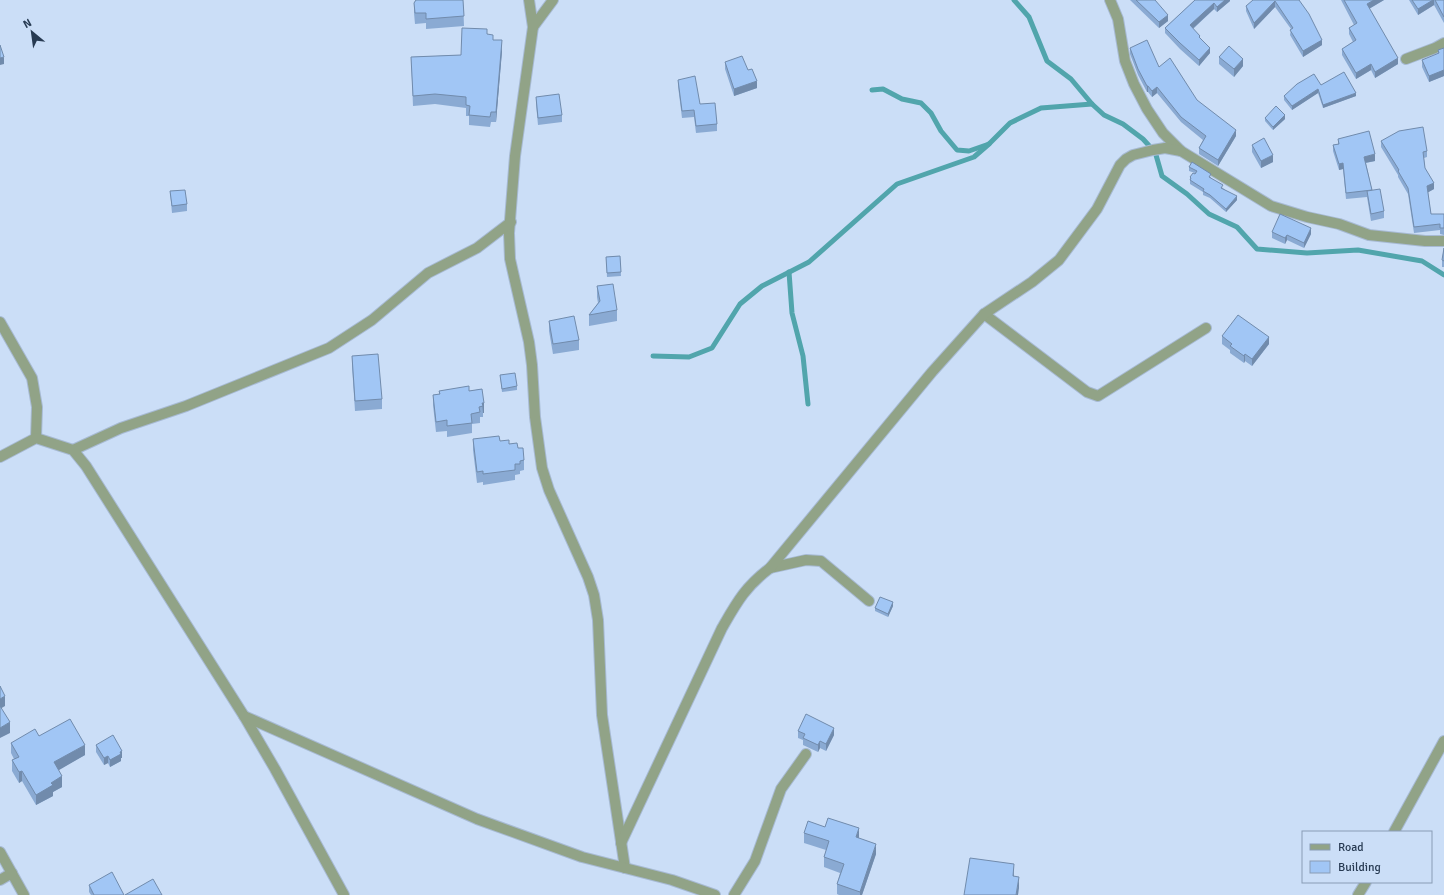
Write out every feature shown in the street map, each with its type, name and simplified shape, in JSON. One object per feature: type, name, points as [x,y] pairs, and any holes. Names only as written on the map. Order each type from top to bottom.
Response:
[{"type":"street","points":[[529,0],[533,27],[515,156],[510,233],[510,259],[529,342],[535,417],[542,468],[549,490],[588,577],[594,595],[598,620],[602,715],[625,868]]},
{"type":"street","points":[[533,27],[553,0]]},
{"type":"street","points":[[1110,0],[1118,19],[1125,61],[1134,84],[1147,109],[1163,133],[1181,151],[1271,206],[1307,217],[1339,224],[1370,235],[1425,241],[1444,241]]},
{"type":"street","points":[[1406,59],[1444,43]]},
{"type":"street","points":[[621,843],[722,628],[740,596],[750,585],[770,568],[927,378],[984,314],[1032,282],[1059,260],[1097,209],[1120,165],[1133,155],[1153,150],[1165,148],[1181,151]]},
{"type":"street","points":[[73,450],[121,428],[186,406],[329,348],[372,320],[428,273],[477,248],[511,222]]},
{"type":"street","points":[[984,314],[1087,392],[1098,396],[1206,328]]},
{"type":"street","points":[[0,322],[32,378],[37,407],[36,438]]},
{"type":"street","points":[[0,457],[36,438],[73,450],[86,466],[244,716],[275,769],[344,895]]},
{"type":"street","points":[[770,568],[806,560],[821,561],[868,601]]},
{"type":"street","points":[[244,716],[471,817],[582,857],[672,880],[715,895]]},
{"type":"street","points":[[1395,831],[1444,741]]},
{"type":"street","points":[[734,895],[755,861],[781,789],[806,754]]},
{"type":"street","points":[[0,852],[24,895]]},
{"type":"street","points":[[0,880],[12,873]]},
{"type":"street","points":[[1358,895],[1365,883]]},
{"type":"building","points":[[416,0],[463,0],[464,16],[426,19],[426,13],[415,13],[414,3]]},
{"type":"building","points":[[1136,0],[1155,0],[1168,15],[1159,22]]},
{"type":"building","points":[[1195,0],[1225,0],[1217,7],[1214,3],[1190,25],[1210,48],[1199,60],[1165,28]]},
{"type":"building","points":[[1253,0],[1299,0],[1309,14],[1322,40],[1303,51],[1290,30],[1293,28],[1275,1],[1254,23],[1246,6]]},
{"type":"building","points":[[1344,0],[1374,0],[1367,4],[1398,58],[1375,72],[1371,64],[1356,73],[1342,49],[1356,40],[1349,28],[1357,23]]},
{"type":"building","points":[[1412,0],[1433,0],[1418,9]]},
{"type":"building","points":[[1435,0],[1444,0],[1444,17]]},
{"type":"building","points":[[462,28],[487,29],[487,34],[493,35],[493,40],[502,40],[496,112],[491,112],[490,117],[469,115],[470,106],[466,105],[466,97],[435,94],[413,96],[411,57],[461,55]]},
{"type":"building","points":[[1147,40],[1159,67],[1170,58],[1197,100],[1236,130],[1218,160],[1199,148],[1206,136],[1181,117],[1157,87],[1152,91],[1147,86],[1138,69],[1130,48]]},
{"type":"building","points":[[0,45],[4,57],[0,58]]},
{"type":"building","points":[[1229,46],[1243,59],[1234,69],[1219,57]]},
{"type":"building","points":[[1444,48],[1444,70],[1429,76],[1422,60],[1439,53],[1438,50]]},
{"type":"building","points":[[742,56],[748,70],[752,69],[757,81],[734,89],[725,62]]},
{"type":"building","points":[[1344,72],[1356,93],[1323,105],[1318,89],[1292,106],[1284,96],[1297,84],[1314,74],[1321,85]]},
{"type":"building","points":[[695,76],[700,104],[715,103],[717,124],[696,126],[694,110],[682,111],[678,80]]},
{"type":"building","points":[[559,94],[562,115],[538,118],[536,97]]},
{"type":"building","points":[[1276,106],[1285,115],[1273,127],[1265,118]]},
{"type":"building","points":[[1423,127],[1427,151],[1423,152],[1425,168],[1434,183],[1427,186],[1431,214],[1444,214],[1444,228],[1440,228],[1440,224],[1414,227],[1408,188],[1381,141],[1399,131]]},
{"type":"building","points":[[1369,131],[1375,154],[1364,157],[1372,190],[1346,193],[1343,163],[1339,164],[1333,145],[1339,144],[1338,139]]},
{"type":"building","points":[[1264,138],[1273,155],[1261,161],[1252,145]]},
{"type":"building","points":[[1192,162],[1211,174],[1209,177],[1223,185],[1221,188],[1237,196],[1226,209],[1203,191],[1204,189],[1190,180],[1193,173],[1195,174],[1197,171],[1189,167]]},
{"type":"building","points":[[1380,189],[1384,211],[1371,214],[1367,191]]},
{"type":"building","points":[[185,190],[187,204],[172,206],[170,191]]},
{"type":"building","points":[[1280,214],[1311,228],[1304,243],[1287,235],[1285,238],[1272,232]]},
{"type":"building","points":[[1444,248],[1444,261],[1442,260]]},
{"type":"building","points":[[620,256],[621,272],[607,273],[606,257]]},
{"type":"building","points":[[613,284],[617,310],[589,315],[600,301],[597,286]]},
{"type":"building","points":[[1238,315],[1269,337],[1252,359],[1245,354],[1244,356],[1230,346],[1232,344],[1222,336]]},
{"type":"building","points":[[574,316],[579,340],[553,344],[549,321]]},
{"type":"building","points":[[378,354],[382,399],[355,401],[352,356]]},
{"type":"building","points":[[515,373],[517,386],[502,389],[500,375]]},
{"type":"building","points":[[469,386],[469,391],[482,389],[484,403],[482,403],[483,406],[479,407],[480,412],[471,414],[472,423],[447,426],[447,420],[436,422],[433,395],[440,394],[439,391]]},
{"type":"building","points":[[499,436],[500,441],[509,440],[509,444],[517,443],[518,448],[523,448],[524,460],[520,461],[520,464],[515,464],[515,470],[483,474],[483,471],[477,472],[473,439]]},
{"type":"building","points":[[880,597],[893,602],[888,614],[875,608]]},
{"type":"building","points":[[0,686],[5,696],[0,699]]},
{"type":"building","points":[[0,706],[10,722],[0,728]]},
{"type":"building","points":[[806,714],[834,728],[826,744],[820,741],[818,745],[803,738],[805,734],[798,731]]},
{"type":"building","points":[[70,719],[85,745],[54,762],[62,776],[51,783],[53,785],[36,795],[22,771],[19,772],[12,760],[19,757],[11,743],[35,729],[39,736]]},
{"type":"building","points":[[113,735],[122,751],[120,752],[121,754],[110,760],[108,756],[104,758],[96,745]]},
{"type":"building","points":[[828,818],[859,828],[856,837],[876,844],[860,892],[837,884],[844,864],[824,857],[829,841],[804,833],[808,821],[825,827]]},
{"type":"building","points":[[970,858],[1014,864],[1013,876],[1019,877],[1016,895],[964,895]]},
{"type":"building","points":[[112,872],[124,895],[94,895],[89,885]]},
{"type":"building","points":[[153,879],[162,895],[125,895]]},
{"type":"waterway","points":[[1014,0],[1029,17],[1047,61],[1071,79],[1092,104],[1104,115],[1123,124],[1143,139],[1156,155],[1162,176],[1187,194],[1209,214],[1237,227],[1257,249],[1307,253],[1358,250],[1422,261],[1444,275]]},
{"type":"waterway","points":[[872,90],[883,89],[902,99],[921,103],[931,113],[941,131],[957,150],[969,151],[989,144],[1010,123],[1041,108],[1092,104]]},
{"type":"waterway","points":[[653,356],[689,357],[712,348],[740,304],[762,286],[809,262],[897,184],[974,157],[989,144]]},
{"type":"waterway","points":[[789,272],[792,313],[803,356],[808,404]]}]
